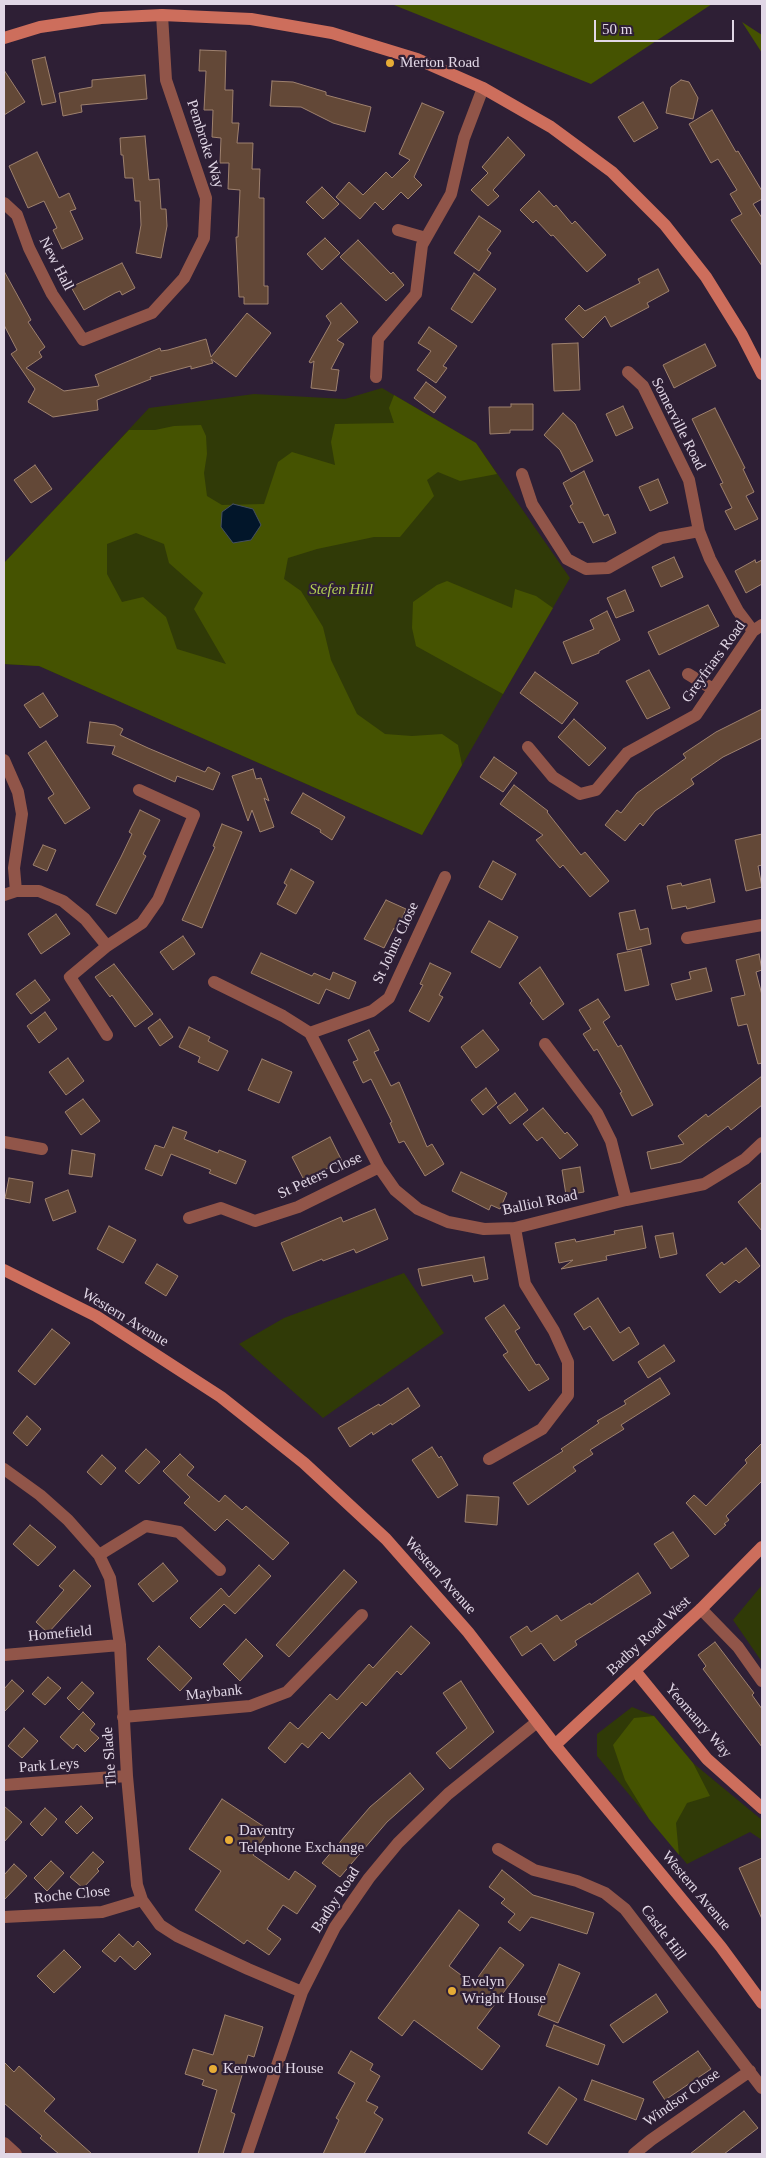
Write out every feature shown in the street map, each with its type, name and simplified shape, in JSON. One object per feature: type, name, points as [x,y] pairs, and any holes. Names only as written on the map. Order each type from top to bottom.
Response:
[{"type":"street","points":[[4,38],[40,27],[101,18],[162,15],[251,19],[332,33],[417,59],[483,88],[552,127],[612,172],[665,225],[706,277],[742,335],[762,374]]},
{"type":"street","name":"Pembroke Way","points":[[83,340],[152,313],[184,278],[204,238],[206,198],[166,80],[162,15]]},
{"type":"street","points":[[376,377],[378,340],[416,294],[422,245],[451,194],[464,138],[483,88]]},
{"type":"street","name":"New Hall","points":[[4,203],[17,215],[28,248],[52,294],[83,340]]},
{"type":"street","points":[[398,230],[426,238]]},
{"type":"street","name":"Somerville Road","points":[[628,372],[643,386],[689,480],[699,531],[710,559],[738,610],[758,628]]},
{"type":"street","points":[[522,474],[532,504],[567,559],[586,569],[608,568],[662,538],[699,531]]},
{"type":"street","name":"Greyfriars Road","points":[[528,747],[553,777],[580,794],[596,790],[627,753],[696,714],[758,628]]},
{"type":"street","points":[[688,674],[713,690]]},
{"type":"street","points":[[4,760],[18,792],[22,814],[10,893],[39,891],[63,901],[85,919],[107,946]]},
{"type":"street","points":[[107,1035],[70,977],[107,946],[142,923],[158,900],[194,815],[139,790]]},
{"type":"street","name":"St Johns Close","points":[[310,1033],[372,1011],[389,998],[445,877]]},
{"type":"street","points":[[687,938],[762,925]]},
{"type":"street","points":[[214,982],[283,1016],[310,1033]]},
{"type":"street","name":"Balliol Road","points":[[310,1033],[379,1167],[395,1190],[418,1209],[448,1222],[484,1229],[515,1228],[626,1200],[704,1184],[745,1159],[762,1143]]},
{"type":"street","points":[[545,1044],[597,1113],[611,1141],[626,1200]]},
{"type":"street","points":[[4,1142],[42,1149]]},
{"type":"street","name":"St Peters Close","points":[[188,1218],[222,1208],[255,1221],[298,1207],[379,1167]]},
{"type":"street","points":[[489,1459],[542,1429],[568,1395],[568,1362],[554,1331],[526,1284],[515,1228]]},
{"type":"street","name":"Western Avenue","points":[[4,1270],[96,1316],[220,1398],[304,1463],[386,1539],[468,1632],[555,1745],[721,1947],[762,2003]]},
{"type":"street","name":"The Slade","points":[[4,1469],[40,1495],[68,1520],[99,1555],[110,1578],[120,1645],[127,1776],[137,1885],[142,1900],[160,1925],[177,1936],[248,1970],[302,1992]]},
{"type":"street","points":[[99,1555],[146,1526],[179,1532],[220,1570]]},
{"type":"street","name":"Badby Road West","points":[[555,1745],[702,1609],[762,1547]]},
{"type":"street","points":[[702,1609],[738,1646],[762,1681]]},
{"type":"street","name":"Maybank","points":[[123,1717],[250,1706],[287,1692],[362,1615]]},
{"type":"street","name":"Homefield","points":[[4,1655],[120,1645]]},
{"type":"street","name":"Yeomanry Way","points":[[636,1672],[707,1759],[762,1808]]},
{"type":"street","name":"Badby Road","points":[[247,2154],[302,1992],[335,1927],[369,1878],[398,1843],[448,1794],[537,1722]]},
{"type":"street","name":"Park Leys","points":[[4,1785],[127,1776]]},
{"type":"street","name":"Castle Hill","points":[[498,1849],[534,1870],[577,1881],[605,1893],[625,1909],[762,2088]]},
{"type":"street","name":"Roche Close","points":[[4,1917],[102,1912],[142,1900]]},
{"type":"street","name":"Windsor Close","points":[[634,2154],[750,2071]]},
{"type":"street","points":[[4,2143],[16,2154]]},
{"type":"green space","points":[[387,4],[712,4],[591,84],[394,5]]},
{"type":"green space","points":[[742,22],[762,35],[762,53]]},
{"type":"green space","name":"Stefen Hill","points":[[382,388],[476,443],[570,578],[422,835],[39,666],[4,664],[4,563],[149,408],[254,394],[345,399]]},
{"type":"green space","points":[[394,395],[476,443],[497,474],[460,481],[438,472],[427,480],[434,496],[400,537],[374,537],[317,549],[288,558],[284,579],[301,591],[323,627],[331,660],[357,714],[385,734],[412,736],[442,734],[458,745],[462,765],[422,835],[39,666],[4,664],[4,563],[129,430],[155,430],[174,426],[201,425],[206,436],[207,454],[204,473],[207,496],[222,505],[264,504],[278,462],[292,452],[335,465],[331,442],[335,424],[394,423],[389,408]],"holes":[[[136,533],[164,544],[169,563],[203,593],[194,609],[226,664],[177,649],[166,617],[143,597],[122,602],[107,574],[107,544]]]},
{"type":"green space","points":[[447,581],[512,608],[515,589],[536,596],[553,608],[503,694],[416,646],[412,628],[413,602],[437,585]]},
{"type":"green space","points":[[404,1273],[444,1333],[323,1418],[239,1344],[284,1318]]},
{"type":"green space","points":[[762,1585],[762,1662],[733,1620]]},
{"type":"green space","points":[[632,1707],[654,1716],[693,1763],[762,1820],[762,1840],[750,1832],[687,1864],[597,1756],[597,1734]]},
{"type":"green space","points":[[654,1716],[693,1763],[710,1796],[687,1803],[676,1823],[679,1855],[649,1819],[625,1780],[613,1745],[634,1718]]},
{"type":"water","points":[[233,504],[253,509],[261,525],[251,540],[233,543],[221,527],[222,512]]},
{"type":"building","points":[[200,50],[226,51],[225,90],[233,90],[232,123],[239,123],[237,143],[253,143],[252,169],[260,169],[259,198],[264,198],[264,286],[268,286],[268,304],[244,304],[244,297],[239,297],[236,237],[238,237],[240,190],[228,189],[229,163],[220,163],[221,138],[212,137],[213,110],[204,110],[206,71],[199,71]]},
{"type":"building","points":[[45,57],[56,102],[42,105],[32,60]]},
{"type":"building","points":[[4,70],[25,102],[4,115]]},
{"type":"building","points":[[145,75],[147,99],[81,105],[82,112],[63,116],[59,93],[92,87],[92,80]]},
{"type":"building","points":[[681,80],[689,82],[698,98],[693,119],[666,113],[671,87]]},
{"type":"building","points":[[272,81],[293,82],[326,92],[326,95],[371,107],[365,132],[333,123],[301,107],[270,106]]},
{"type":"building","points":[[643,102],[658,128],[634,142],[618,117]]},
{"type":"building","points":[[422,103],[444,112],[414,177],[422,185],[408,199],[401,192],[383,210],[375,202],[360,219],[336,197],[349,182],[363,195],[386,172],[392,178],[410,160],[399,154]]},
{"type":"building","points":[[712,110],[736,152],[738,151],[762,191],[762,199],[753,204],[762,218],[762,266],[731,220],[742,214],[730,194],[737,190],[718,159],[711,163],[689,124]]},
{"type":"building","points":[[145,136],[149,180],[159,179],[161,209],[166,209],[167,226],[161,258],[136,253],[141,225],[140,201],[135,201],[133,178],[125,178],[123,155],[121,155],[120,138]]},
{"type":"building","points":[[508,137],[525,155],[493,190],[499,196],[488,206],[471,190],[488,173],[482,167]]},
{"type":"building","points":[[37,152],[59,198],[69,193],[76,209],[70,211],[83,239],[62,249],[53,230],[57,228],[44,201],[28,208],[9,166]]},
{"type":"building","points":[[322,187],[339,204],[323,219],[306,202]]},
{"type":"building","points":[[539,191],[554,207],[556,205],[572,224],[575,221],[606,255],[587,272],[553,235],[551,236],[536,220],[533,223],[520,210]]},
{"type":"building","points":[[479,216],[501,231],[487,250],[491,253],[479,271],[454,253]]},
{"type":"building","points":[[325,238],[340,253],[322,270],[307,254]]},
{"type":"building","points":[[358,240],[391,274],[393,272],[404,285],[386,301],[340,257]]},
{"type":"building","points":[[122,263],[135,288],[122,295],[120,291],[115,293],[84,310],[71,287]]},
{"type":"building","points":[[658,269],[669,291],[647,303],[649,307],[611,327],[605,316],[583,338],[565,319],[579,305],[585,311],[640,283],[638,279]]},
{"type":"building","points":[[4,271],[31,320],[28,322],[45,347],[39,352],[42,357],[26,368],[64,391],[99,386],[95,375],[160,348],[161,351],[168,350],[206,339],[211,357],[247,313],[271,333],[236,377],[211,359],[213,363],[191,369],[191,366],[150,377],[151,379],[97,400],[98,410],[53,417],[28,402],[35,389],[11,354],[17,350],[4,325]]},
{"type":"building","points":[[474,273],[496,289],[472,323],[451,309]]},
{"type":"building","points":[[341,303],[358,322],[337,340],[344,344],[331,369],[339,370],[336,391],[311,388],[314,361],[309,362],[331,323],[326,316]]},
{"type":"building","points":[[429,327],[457,346],[443,366],[447,368],[436,383],[417,370],[431,351],[418,343]]},
{"type":"building","points":[[578,343],[580,390],[554,391],[552,344]]},
{"type":"building","points":[[705,344],[716,366],[674,388],[663,365]]},
{"type":"building","points":[[426,382],[446,397],[434,413],[414,398]]},
{"type":"building","points":[[511,404],[533,404],[533,430],[510,430],[510,433],[490,434],[489,407],[511,407]]},
{"type":"building","points":[[623,406],[633,428],[616,436],[606,414]]},
{"type":"building","points":[[715,408],[745,468],[743,469],[754,492],[746,496],[758,519],[735,530],[725,511],[732,508],[720,484],[723,483],[692,419]]},
{"type":"building","points":[[563,413],[575,424],[593,461],[571,472],[560,450],[544,435]]},
{"type":"building","points":[[35,465],[52,489],[31,503],[14,480]]},
{"type":"building","points":[[584,471],[604,516],[608,514],[616,533],[593,543],[583,522],[579,523],[570,506],[573,504],[563,483]]},
{"type":"building","points":[[658,479],[668,503],[650,511],[639,487]]},
{"type":"building","points":[[674,557],[683,577],[661,587],[652,567]]},
{"type":"building","points":[[755,560],[756,563],[762,560],[762,584],[746,593],[735,571]]},
{"type":"building","points":[[625,590],[634,611],[616,618],[607,598]]},
{"type":"building","points":[[708,605],[719,626],[659,655],[648,632]]},
{"type":"building","points":[[607,611],[620,640],[599,651],[599,653],[572,664],[563,642],[594,629],[590,620]]},
{"type":"building","points":[[649,670],[670,708],[647,719],[626,681]]},
{"type":"building","points":[[535,672],[578,703],[562,724],[520,693]]},
{"type":"building","points":[[43,693],[58,716],[40,728],[24,705]]},
{"type":"building","points":[[762,709],[762,738],[723,757],[691,779],[694,784],[655,811],[643,826],[640,823],[625,841],[605,825],[617,810],[621,813],[637,793],[686,758],[683,754],[716,732]]},
{"type":"building","points":[[574,719],[606,748],[589,766],[558,737]]},
{"type":"building","points":[[90,722],[115,725],[123,729],[120,735],[148,748],[205,772],[208,767],[220,773],[213,790],[177,776],[175,782],[112,754],[115,746],[87,743]]},
{"type":"building","points":[[46,741],[90,808],[65,824],[48,798],[54,794],[28,753]]},
{"type":"building","points":[[494,757],[517,773],[503,792],[480,777]]},
{"type":"building","points":[[253,769],[256,779],[261,778],[269,801],[264,798],[274,827],[260,832],[252,810],[248,821],[232,776]]},
{"type":"building","points":[[514,785],[548,811],[581,855],[585,852],[609,881],[590,897],[563,865],[560,868],[536,840],[543,835],[500,804]]},
{"type":"building","points":[[303,793],[345,817],[332,840],[320,832],[321,830],[291,813]]},
{"type":"building","points":[[140,810],[160,820],[143,854],[146,856],[116,914],[96,905],[132,834],[129,832]]},
{"type":"building","points":[[222,824],[242,832],[202,928],[182,920],[215,847],[213,846]]},
{"type":"building","points":[[762,834],[762,865],[758,866],[762,887],[746,891],[735,840]]},
{"type":"building","points":[[43,845],[56,850],[47,871],[33,865]]},
{"type":"building","points":[[493,861],[516,874],[502,900],[479,887]]},
{"type":"building","points":[[291,869],[314,882],[296,914],[277,904],[287,885],[284,883]]},
{"type":"building","points":[[710,879],[715,902],[687,909],[686,906],[672,909],[667,886],[681,883],[682,886]]},
{"type":"building","points":[[386,900],[406,909],[397,930],[394,928],[384,948],[364,939]]},
{"type":"building","points":[[635,910],[640,930],[648,928],[651,944],[627,950],[619,913]]},
{"type":"building","points":[[56,914],[70,934],[41,954],[28,934]]},
{"type":"building","points":[[489,921],[518,937],[500,968],[471,952]]},
{"type":"building","points":[[183,936],[195,954],[173,970],[160,952]]},
{"type":"building","points":[[641,949],[649,985],[625,991],[617,954]]},
{"type":"building","points":[[261,953],[312,976],[314,973],[330,980],[333,972],[356,982],[349,999],[326,989],[319,1004],[251,973]]},
{"type":"building","points":[[759,954],[762,970],[756,972],[762,995],[762,1063],[758,1064],[747,1024],[738,1026],[731,998],[745,995],[736,960]]},
{"type":"building","points":[[430,963],[451,973],[439,995],[443,997],[429,1022],[409,1011],[423,985],[420,984]]},
{"type":"building","points":[[114,964],[153,1014],[135,1027],[112,995],[110,997],[95,977]]},
{"type":"building","points":[[540,967],[564,1004],[543,1020],[530,1003],[532,1001],[519,983]]},
{"type":"building","points":[[706,968],[712,991],[676,1000],[671,984],[691,979],[689,972]]},
{"type":"building","points":[[35,980],[50,1000],[31,1014],[16,994]]},
{"type":"building","points":[[598,999],[610,1017],[603,1022],[618,1047],[621,1045],[653,1105],[632,1116],[620,1093],[622,1092],[597,1049],[594,1051],[583,1034],[591,1029],[579,1010]]},
{"type":"building","points":[[45,1012],[57,1029],[39,1043],[27,1026]]},
{"type":"building","points":[[160,1019],[173,1037],[160,1046],[148,1028]]},
{"type":"building","points":[[189,1027],[210,1037],[208,1041],[228,1051],[218,1071],[198,1062],[200,1057],[179,1047]]},
{"type":"building","points":[[369,1030],[379,1050],[374,1052],[391,1086],[399,1082],[427,1147],[432,1144],[444,1164],[425,1176],[404,1141],[399,1143],[390,1123],[392,1122],[371,1079],[363,1083],[353,1062],[358,1060],[348,1040]]},
{"type":"building","points":[[483,1030],[499,1050],[476,1068],[461,1047]]},
{"type":"building","points":[[68,1058],[84,1081],[66,1095],[49,1072]]},
{"type":"building","points":[[262,1059],[292,1072],[279,1103],[248,1090]]},
{"type":"building","points":[[762,1076],[762,1105],[731,1130],[728,1126],[681,1162],[651,1169],[647,1152],[684,1144],[678,1136],[706,1114],[708,1117]]},
{"type":"building","points":[[486,1088],[497,1103],[483,1115],[471,1100]]},
{"type":"building","points":[[515,1093],[528,1110],[510,1124],[497,1107]]},
{"type":"building","points":[[83,1099],[100,1121],[81,1135],[65,1112]]},
{"type":"building","points":[[543,1108],[565,1134],[567,1132],[578,1145],[560,1159],[542,1137],[537,1141],[523,1124]]},
{"type":"building","points":[[173,1127],[187,1132],[184,1139],[218,1153],[219,1150],[246,1161],[236,1184],[209,1173],[211,1170],[171,1154],[162,1176],[145,1169],[155,1145],[164,1148]]},
{"type":"building","points":[[330,1137],[342,1161],[304,1180],[292,1157]]},
{"type":"building","points":[[72,1150],[95,1154],[92,1177],[69,1174]]},
{"type":"building","points":[[580,1167],[584,1192],[566,1195],[562,1170]]},
{"type":"building","points":[[461,1172],[507,1193],[500,1209],[491,1205],[489,1210],[452,1191]]},
{"type":"building","points":[[9,1178],[33,1182],[30,1203],[5,1198]]},
{"type":"building","points":[[762,1182],[762,1231],[738,1202]]},
{"type":"building","points":[[68,1190],[76,1212],[53,1221],[45,1199]]},
{"type":"building","points":[[375,1209],[388,1239],[356,1253],[354,1249],[293,1271],[281,1243],[341,1217],[343,1222]]},
{"type":"building","points":[[109,1226],[136,1240],[123,1263],[97,1249]]},
{"type":"building","points":[[642,1226],[646,1248],[606,1256],[607,1260],[561,1269],[573,1260],[559,1263],[555,1243],[575,1239],[576,1242],[615,1234],[614,1231]]},
{"type":"building","points":[[673,1233],[677,1254],[660,1258],[655,1236]]},
{"type":"building","points":[[746,1248],[760,1266],[739,1283],[736,1280],[720,1293],[706,1275],[722,1262],[724,1265]]},
{"type":"building","points":[[484,1257],[488,1279],[474,1282],[472,1275],[422,1286],[418,1269]]},
{"type":"building","points":[[157,1264],[178,1276],[166,1296],[145,1283]]},
{"type":"building","points":[[598,1298],[620,1333],[629,1327],[639,1344],[613,1361],[590,1326],[584,1330],[574,1314]]},
{"type":"building","points":[[504,1305],[520,1328],[515,1331],[536,1365],[539,1364],[549,1379],[529,1391],[503,1355],[508,1352],[485,1318]]},
{"type":"building","points":[[52,1329],[70,1343],[35,1385],[18,1371]]},
{"type":"building","points":[[664,1345],[675,1361],[648,1378],[638,1362]]},
{"type":"building","points":[[660,1378],[670,1394],[621,1425],[624,1429],[590,1450],[593,1454],[573,1467],[576,1471],[528,1505],[513,1483],[563,1451],[561,1449],[599,1423],[597,1421],[626,1404],[624,1401]]},
{"type":"building","points":[[408,1388],[420,1406],[392,1425],[391,1423],[373,1435],[372,1432],[350,1447],[338,1428],[379,1404],[380,1406]]},
{"type":"building","points":[[27,1416],[41,1429],[27,1446],[13,1433]]},
{"type":"building","points":[[762,1443],[762,1481],[726,1516],[729,1520],[715,1535],[686,1503],[694,1495],[706,1506],[747,1463],[745,1460]]},
{"type":"building","points":[[432,1447],[439,1458],[441,1456],[458,1485],[438,1498],[412,1460]]},
{"type":"building","points":[[146,1449],[160,1462],[139,1484],[125,1471]]},
{"type":"building","points":[[180,1454],[194,1467],[187,1475],[219,1502],[225,1495],[242,1510],[246,1506],[289,1543],[273,1560],[227,1519],[215,1531],[184,1503],[190,1497],[163,1471]]},
{"type":"building","points":[[102,1455],[116,1468],[101,1485],[87,1472]]},
{"type":"building","points":[[467,1495],[499,1497],[497,1525],[465,1522]]},
{"type":"building","points":[[30,1525],[56,1547],[38,1566],[13,1544]]},
{"type":"building","points":[[673,1532],[689,1556],[671,1569],[654,1544]]},
{"type":"building","points":[[163,1563],[178,1581],[153,1602],[138,1584]]},
{"type":"building","points":[[259,1565],[271,1576],[235,1614],[224,1604],[200,1628],[190,1618],[221,1588],[229,1597]]},
{"type":"building","points":[[74,1570],[91,1586],[48,1633],[36,1622],[64,1590],[59,1586]]},
{"type":"building","points":[[344,1570],[357,1582],[289,1657],[276,1645]]},
{"type":"building","points":[[638,1573],[651,1593],[575,1641],[577,1645],[554,1661],[541,1643],[522,1656],[510,1637],[527,1626],[531,1632],[557,1615],[561,1621],[590,1603],[591,1605]]},
{"type":"building","points":[[411,1626],[430,1643],[401,1675],[397,1671],[366,1706],[362,1702],[329,1739],[322,1732],[308,1748],[302,1743],[285,1763],[268,1748],[290,1722],[298,1729],[330,1694],[337,1700],[369,1664],[373,1668]]},
{"type":"building","points":[[246,1639],[263,1656],[240,1681],[223,1664]]},
{"type":"building","points":[[715,1642],[754,1693],[752,1695],[762,1709],[762,1747],[703,1669],[706,1666],[698,1655]]},
{"type":"building","points":[[159,1646],[192,1678],[180,1691],[147,1659]]},
{"type":"building","points":[[48,1677],[61,1688],[45,1705],[32,1694]]},
{"type":"building","points":[[12,1680],[24,1691],[4,1712],[4,1689]]},
{"type":"building","points":[[461,1681],[494,1732],[450,1769],[436,1753],[467,1728],[443,1693]]},
{"type":"building","points":[[82,1682],[94,1693],[79,1710],[67,1698]]},
{"type":"building","points":[[83,1712],[95,1724],[90,1730],[99,1738],[85,1752],[77,1744],[73,1749],[60,1737]]},
{"type":"building","points":[[24,1728],[38,1741],[22,1758],[8,1746]]},
{"type":"building","points":[[410,1773],[424,1789],[387,1822],[340,1877],[322,1863],[370,1807]]},
{"type":"building","points":[[222,1799],[269,1830],[253,1855],[289,1880],[295,1871],[316,1886],[297,1914],[283,1905],[267,1929],[281,1939],[269,1955],[247,1940],[244,1944],[195,1910],[221,1871],[189,1849]]},
{"type":"building","points":[[4,1806],[22,1822],[4,1842]]},
{"type":"building","points":[[81,1806],[93,1818],[77,1834],[65,1822]]},
{"type":"building","points":[[45,1808],[57,1819],[42,1836],[30,1824]]},
{"type":"building","points":[[93,1852],[104,1862],[97,1869],[99,1871],[83,1888],[70,1877]]},
{"type":"building","points":[[762,1858],[762,1919],[739,1868]]},
{"type":"building","points":[[51,1861],[64,1873],[47,1891],[34,1878]]},
{"type":"building","points":[[14,1864],[27,1876],[4,1900],[4,1875]]},
{"type":"building","points":[[502,1870],[533,1895],[594,1913],[587,1934],[531,1917],[520,1931],[508,1922],[515,1914],[501,1903],[505,1899],[489,1887]]},
{"type":"building","name":"Evelyn Wright House","points":[[459,1910],[479,1925],[449,1966],[473,1984],[500,1947],[524,1965],[477,2028],[500,2046],[482,2070],[414,2020],[402,2036],[378,2018]]},
{"type":"building","points":[[119,1934],[133,1947],[138,1941],[151,1954],[135,1970],[120,1956],[115,1962],[102,1951]]},
{"type":"building","points":[[64,1950],[81,1967],[54,1993],[37,1976]]},
{"type":"building","points":[[559,1964],[580,1973],[558,2023],[538,2015]]},
{"type":"building","points":[[656,1994],[668,2012],[623,2043],[610,2025]]},
{"type":"building","points":[[225,2015],[263,2027],[254,2057],[248,2055],[231,2112],[235,2114],[223,2154],[198,2154],[217,2090],[202,2085],[204,2080],[185,2074],[193,2049],[213,2055]]},
{"type":"building","points":[[554,2025],[605,2045],[598,2065],[546,2046]]},
{"type":"building","points":[[351,2051],[373,2064],[370,2070],[380,2076],[366,2101],[378,2107],[374,2113],[383,2119],[364,2154],[323,2154],[339,2120],[336,2118],[355,2083],[338,2073]]},
{"type":"building","points":[[698,2051],[711,2069],[665,2100],[653,2082]]},
{"type":"building","points":[[4,2062],[14,2072],[19,2066],[55,2099],[44,2111],[92,2154],[59,2154],[40,2138],[42,2136],[4,2103]]},
{"type":"building","points":[[592,2080],[644,2099],[636,2120],[584,2100]]},
{"type":"building","points":[[559,2087],[577,2099],[547,2145],[528,2133]]},
{"type":"building","points":[[744,2111],[758,2128],[724,2154],[690,2154]]},
{"type":"place","name":"Merton Road","points":[[390,63]]},
{"type":"place","name":"Daventry Telephone Exchange","points":[[229,1840]]},
{"type":"place","name":"Evelyn Wright House","points":[[452,1991]]},
{"type":"place","name":"Kenwood House","points":[[213,2069]]}]
